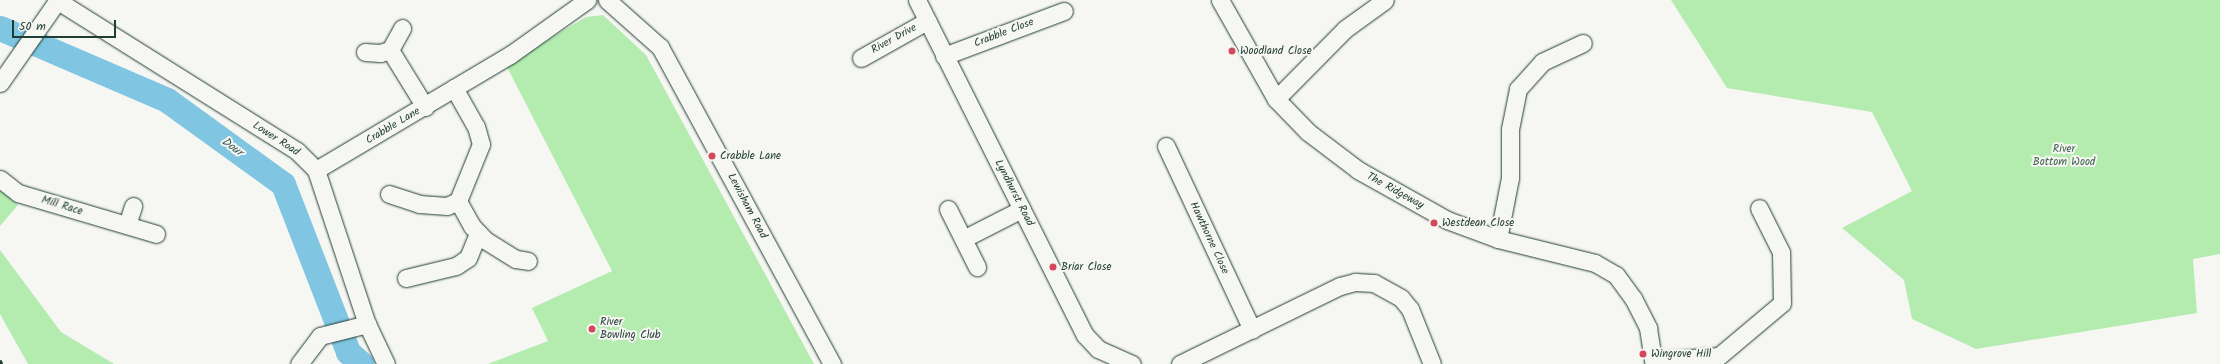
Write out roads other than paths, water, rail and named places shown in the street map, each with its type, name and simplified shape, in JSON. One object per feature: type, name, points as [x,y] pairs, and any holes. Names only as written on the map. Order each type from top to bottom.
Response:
[{"type":"street","name":"Crabble Lane","points":[[316,170],[510,55],[587,0]]},
{"type":"street","name":"Lyndhurst Road","points":[[917,0],[1085,335],[1098,349],[1132,364]]},
{"type":"street","name":"The Ridgeway","points":[[1220,0],[1276,99],[1308,132],[1358,170],[1447,220],[1498,239],[1595,263],[1616,275],[1633,298],[1648,328],[1654,363]]},
{"type":"street","points":[[1276,99],[1345,29],[1385,0]]},
{"type":"street","points":[[3,79],[58,1]]},
{"type":"street","name":"Lower Road","points":[[58,1],[297,151],[316,170],[368,324],[386,364]]},
{"type":"street","name":"Lewisham Road","points":[[617,3],[660,47],[832,364]]},
{"type":"street","name":"Crabble Close","points":[[944,56],[1064,11]]},
{"type":"street","name":"River Drive","points":[[861,58],[927,21]]},
{"type":"street","points":[[366,52],[380,53],[390,50],[402,28]]},
{"type":"street","points":[[1498,239],[1510,178],[1510,129],[1518,89],[1542,62],[1583,43]]},
{"type":"street","points":[[390,50],[425,106]]},
{"type":"street","points":[[389,194],[419,204],[447,206],[458,201],[481,144],[476,127],[454,88]]},
{"type":"street","name":"Hawthorne Close","points":[[1166,146],[1252,330]]},
{"type":"street","name":"Mill Race","points":[[0,179],[18,193],[156,234]]},
{"type":"street","points":[[458,201],[478,233],[500,250],[516,258],[528,261]]},
{"type":"street","points":[[127,226],[133,206]]},
{"type":"street","points":[[1654,363],[1719,356],[1782,302],[1782,252],[1759,208]]},
{"type":"street","points":[[948,209],[977,267]]},
{"type":"street","points":[[963,239],[1022,209]]},
{"type":"street","points":[[406,278],[456,266],[468,258],[478,233]]},
{"type":"street","points":[[1180,364],[1200,360],[1252,330],[1340,286],[1355,282],[1374,283],[1388,289],[1410,309],[1432,364]]},
{"type":"street","points":[[299,364],[320,336],[351,330],[368,324]]},
{"type":"waterway","name":"Dour","points":[[0,28],[167,100],[283,184],[348,352],[362,364]]},
{"type":"railway","points":[[0,360],[2,364]]},
{"type":"place","name":"Woodland Close","points":[[1232,51]]},
{"type":"place","name":"Crabble Lane","points":[[712,156]]},
{"type":"place","name":"Westdean Close","points":[[1434,223]]},
{"type":"place","name":"Briar Close","points":[[1053,267]]},
{"type":"place","name":"River Bowling Club","points":[[592,329]]},
{"type":"place","name":"Wingrove Hill","points":[[1643,354]]},
{"type":"park label","name":"River Bottom Wood","points":[[2064,156]]}]
